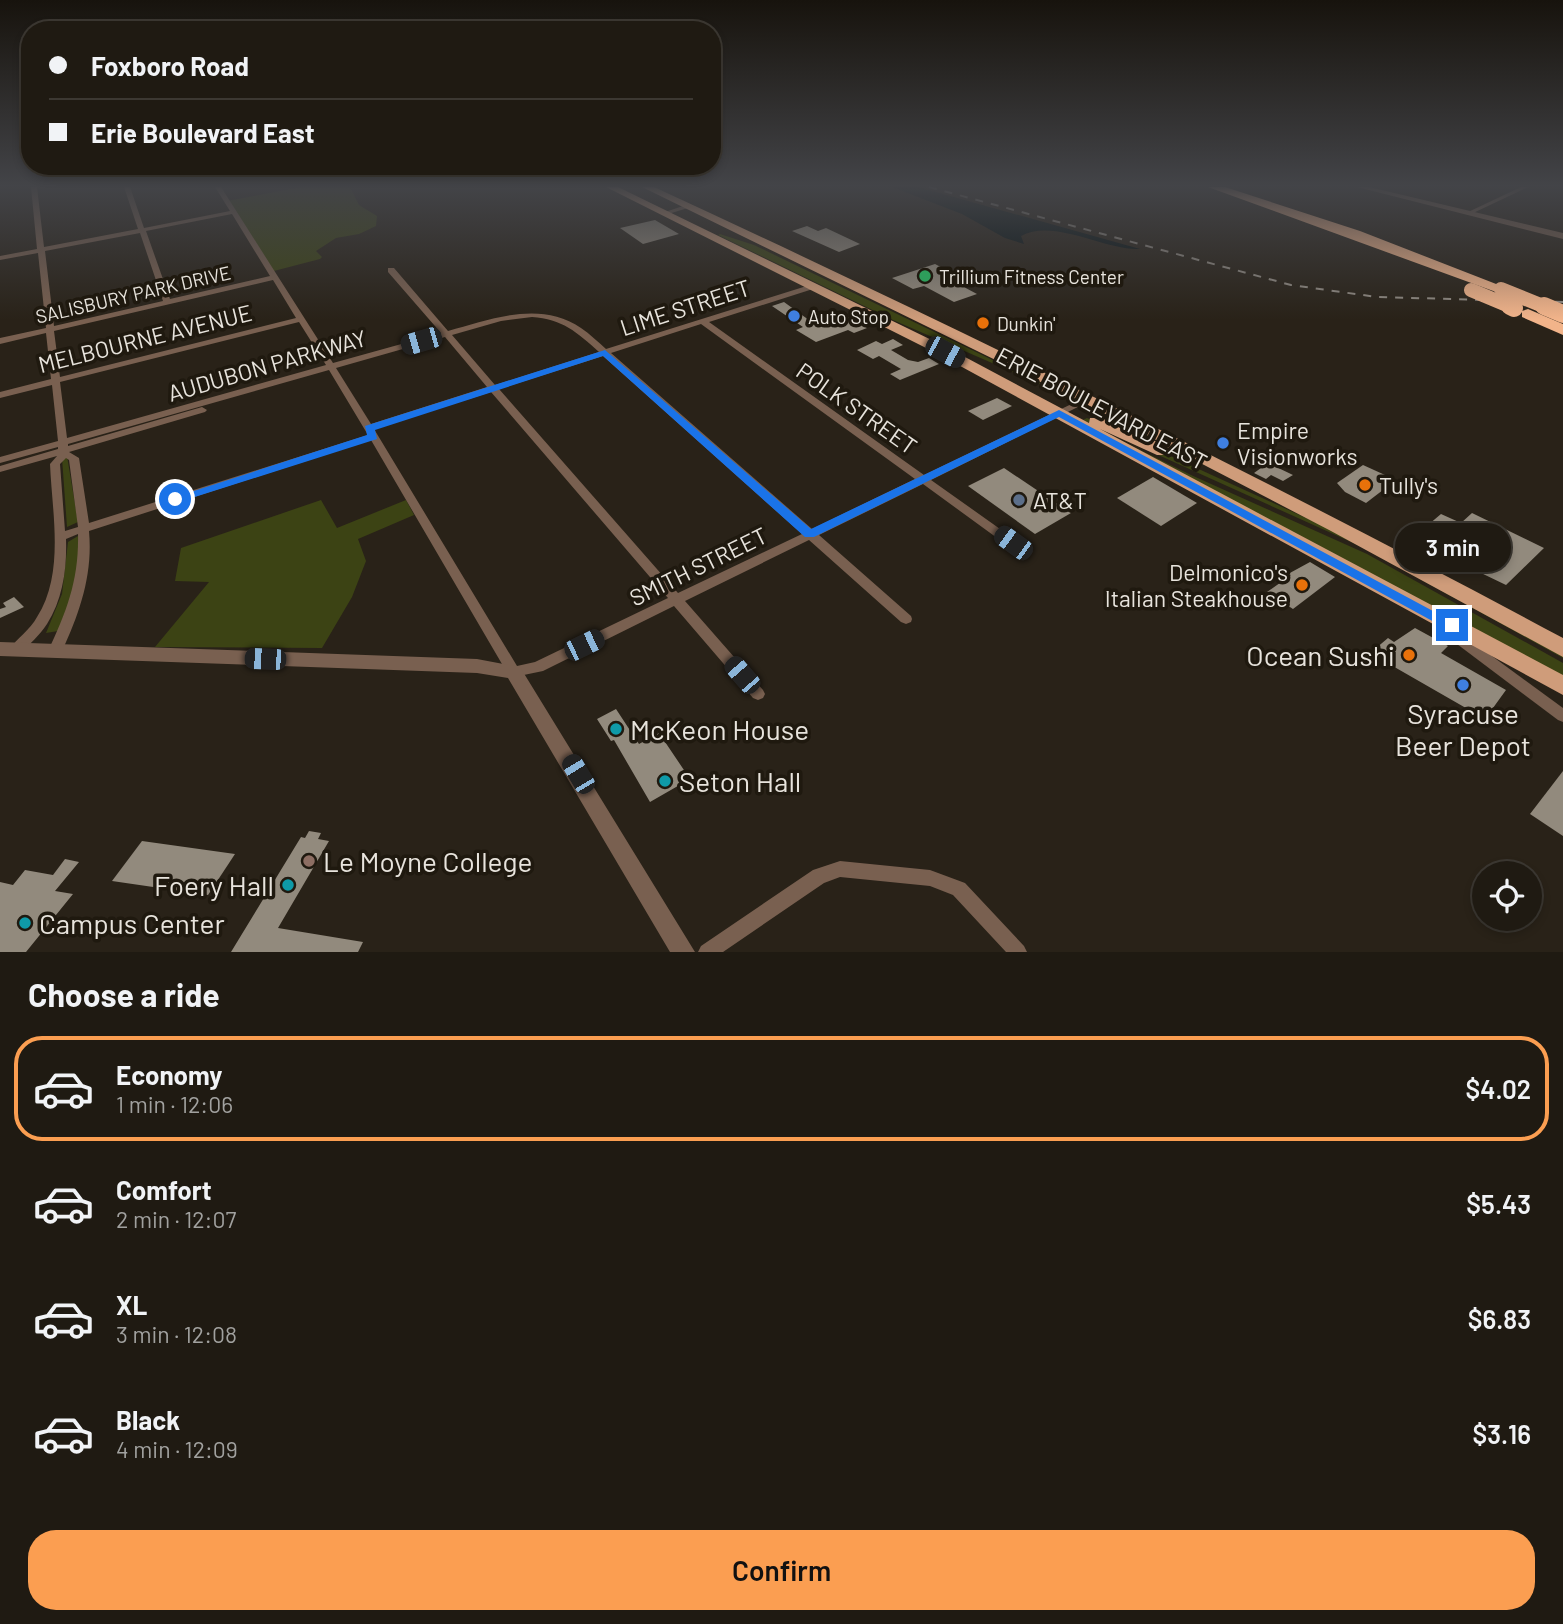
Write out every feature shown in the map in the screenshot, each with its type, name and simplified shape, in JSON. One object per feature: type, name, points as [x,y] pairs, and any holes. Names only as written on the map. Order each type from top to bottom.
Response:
[{"type":"highway","points":[[1324,231],[1563,330]]},
{"type":"highway","points":[[1342,231],[1428,261],[1559,316]]},
{"type":"main road","name":"ERIE BOULEVARD EAST","points":[[715,231],[813,286],[896,327],[953,349],[1352,535],[1563,648]]},
{"type":"main road","name":"ERIE BOULEVARD EAST","points":[[743,231],[932,320],[1072,406],[1408,601],[1563,686]]},
{"type":"street","points":[[8,649],[42,621],[58,573],[61,536],[55,464],[63,449],[38,231]]},
{"type":"street","points":[[0,258],[134,231]]},
{"type":"street","points":[[142,231],[167,302]]},
{"type":"street","points":[[245,231],[371,432],[683,952]]},
{"type":"street","points":[[1544,231],[1563,236]]},
{"type":"street","points":[[391,270],[758,694]]},
{"type":"street","name":"SALISBURY PARK DRIVE","points":[[0,341],[273,278]]},
{"type":"street","name":"LIME STREET","points":[[61,536],[494,389],[813,286]]},
{"type":"street","name":"AUDUBON PARKWAY","points":[[0,469],[331,370],[527,316],[556,318],[579,330],[605,353]]},
{"type":"street","name":"MELBOURNE AVENUE","points":[[0,395],[300,319]]},
{"type":"street","name":"POLK STREET","points":[[702,321],[1023,551]]},
{"type":"street","points":[[605,353],[906,619]]},
{"type":"street","name":"SMITH STREET","points":[[514,672],[538,667],[1072,406]]},
{"type":"street","points":[[55,651],[82,588],[86,558],[85,528],[75,458],[63,449]]},
{"type":"street","name":"AUDUBON PARKWAY","points":[[0,460],[63,449]]},
{"type":"street","points":[[1408,601],[1563,716]]},
{"type":"street","points":[[8,649],[477,666],[514,672]]},
{"type":"street","points":[[707,952],[819,876],[840,869],[930,878],[959,889],[1018,952]]},
{"type":"green space","points":[[245,231],[364,231],[336,238],[316,251],[322,257],[320,259],[270,272]]},
{"type":"green space","points":[[718,235],[754,245],[1059,392],[893,320]]},
{"type":"green space","points":[[1087,418],[1374,549],[1563,651],[1563,658],[1360,546],[1083,420]]},
{"type":"green space","points":[[1081,421],[1191,475],[1367,554],[1563,663],[1563,678]]},
{"type":"green space","points":[[67,456],[78,522],[67,527],[62,458]]},
{"type":"green space","points":[[321,500],[337,528],[406,500],[414,515],[358,539],[366,561],[352,597],[322,648],[155,647],[209,582],[175,581],[181,548]]},
{"type":"green space","points":[[78,536],[78,582],[58,631],[46,633],[62,594],[68,542]]},
{"type":"shaded area","points":[[993,231],[1033,231],[1021,236],[1024,244]]},
{"type":"shaded area","points":[[1052,231],[1077,231],[1140,249],[1126,248]]},
{"type":"building","points":[[625,231],[675,231],[679,234],[643,244]]},
{"type":"building","points":[[793,231],[833,231],[860,244],[839,252]]},
{"type":"building","points":[[935,264],[956,275],[947,278],[977,294],[954,302],[924,286],[913,289],[892,278]]},
{"type":"building","points":[[784,302],[813,323],[841,313],[867,328],[854,333],[848,330],[816,342],[796,330],[803,327],[772,306]]},
{"type":"building","points":[[893,339],[903,345],[891,350],[908,360],[918,362],[929,358],[939,364],[900,380],[890,374],[901,369],[879,356],[873,359],[857,350],[876,341],[882,344]]},
{"type":"building","points":[[997,398],[1012,406],[983,420],[968,411]]},
{"type":"building","points":[[1268,463],[1293,475],[1283,481],[1271,475],[1266,479],[1254,473]]},
{"type":"building","name":"Tully's","points":[[1363,465],[1396,480],[1366,503],[1345,492],[1337,483]]},
{"type":"building","name":"AT&T","points":[[1004,468],[1071,513],[1035,534],[968,486]]},
{"type":"building","points":[[1153,477],[1197,503],[1161,526],[1117,498]]},
{"type":"building","points":[[1472,513],[1544,548],[1506,585],[1400,534],[1412,525],[1422,530],[1441,514],[1461,523]]},
{"type":"building","name":"Delmonico's Italian Steakhouse","points":[[1310,562],[1335,577],[1293,609],[1267,592],[1291,575],[1288,574]]},
{"type":"building","points":[[14,597],[24,607],[0,618],[0,609],[6,607],[3,603]]},
{"type":"building","points":[[1415,628],[1448,646],[1441,653],[1506,690],[1485,719],[1377,657],[1381,653],[1375,649],[1388,638],[1394,642]]},
{"type":"building","points":[[616,709],[639,744],[659,733],[690,779],[650,802],[614,740],[611,741],[597,719]]},
{"type":"building","points":[[1563,771],[1563,836],[1530,814]]},
{"type":"building","name":"Foery Hall","points":[[309,831],[321,833],[318,839],[329,841],[278,928],[363,942],[358,952],[231,952],[301,837],[305,838]]},
{"type":"building","points":[[142,841],[235,854],[208,895],[112,881]]},
{"type":"building","name":"Campus Center","points":[[65,859],[79,862],[55,891],[73,894],[26,952],[0,952],[0,882],[13,885],[25,870],[53,875]]},
{"type":"railway","points":[[1093,231],[1291,285],[1377,297],[1563,302]]},
{"type":"place","name":"Trillium Fitness Center","points":[[925,276]]},
{"type":"place","name":"Auto Stop","points":[[794,316]]},
{"type":"place","name":"Dunkin'","points":[[983,323]]},
{"type":"place","name":"Empire Visionworks","points":[[1223,443]]},
{"type":"place","name":"Tully's","points":[[1365,485]]},
{"type":"place","name":"AT&T","points":[[1019,500]]},
{"type":"place","name":"Delmonico's Italian Steakhouse","points":[[1302,585]]},
{"type":"place","name":"Ocean Sushi","points":[[1409,655]]},
{"type":"place","name":"Syracuse Beer Depot","points":[[1463,685]]},
{"type":"place","name":"McKeon House","points":[[616,729]]},
{"type":"place","name":"Seton Hall","points":[[665,781]]},
{"type":"place","name":"Le Moyne College","points":[[309,861]]},
{"type":"place","name":"Foery Hall","points":[[288,885]]},
{"type":"place","name":"Campus Center","points":[[25,923]]},
{"type":"route","points":[[175,499],[373,436],[369,428],[605,353],[810,534],[1059,413],[1452,625]]}]
